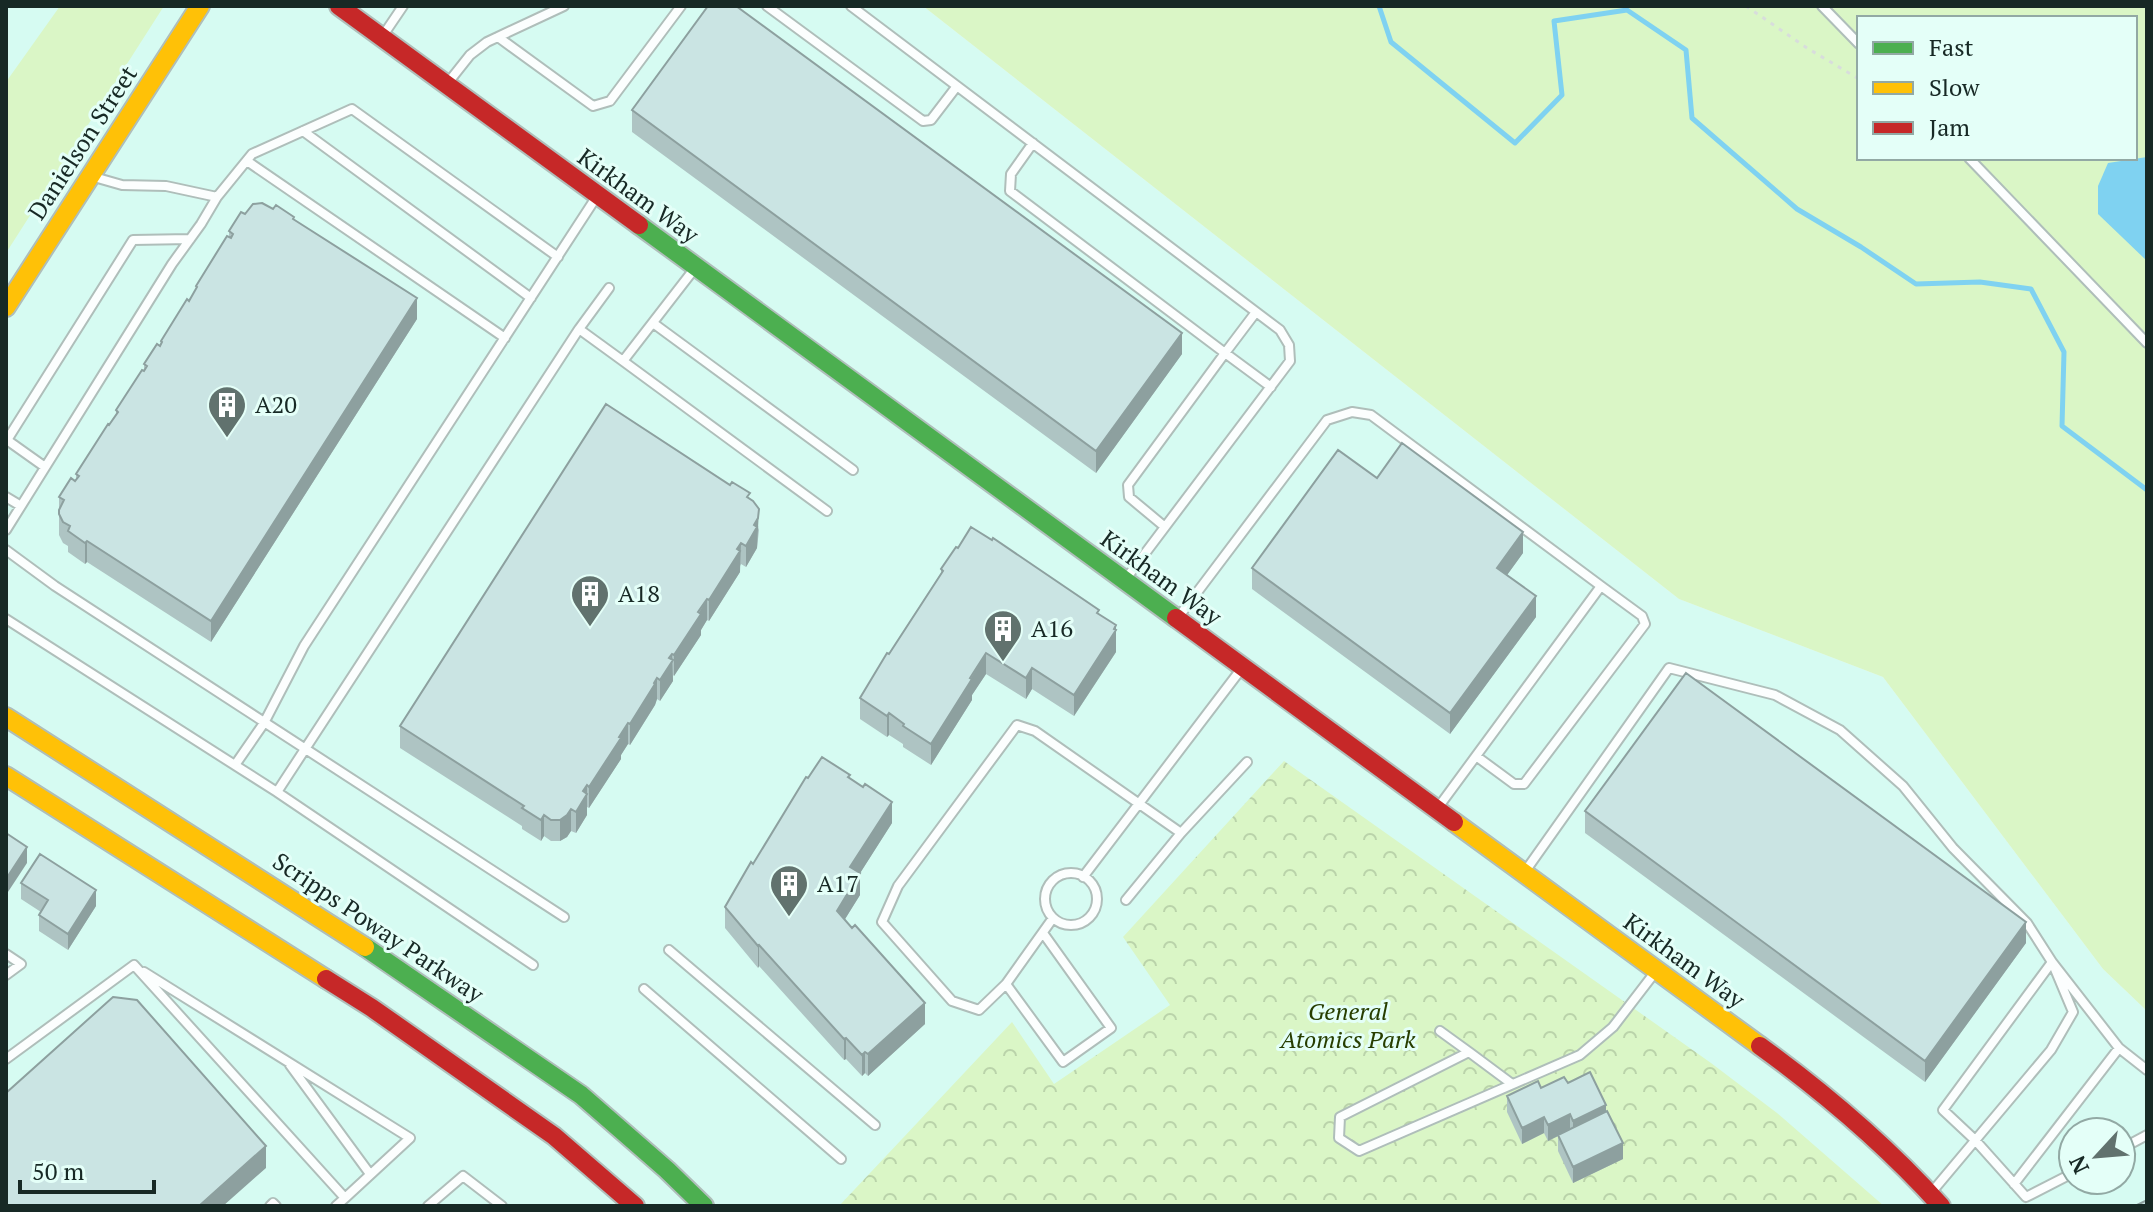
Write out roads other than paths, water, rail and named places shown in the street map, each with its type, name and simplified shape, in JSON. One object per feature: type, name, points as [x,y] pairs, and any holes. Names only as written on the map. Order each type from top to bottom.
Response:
[{"type":"main road","name":"Danielson Street","points":[[6,307],[200,6]]},
{"type":"main road","name":"Kirkham Way","points":[[339,6],[1777,1058],[1843,1110],[1894,1156],[1936,1200]]},
{"type":"main road","name":"Scripps Poway Parkway","points":[[6,717],[388,962],[581,1095],[704,1206]]},
{"type":"main road","points":[[6,776],[372,1008],[554,1136],[635,1206]]},
{"type":"lane","points":[[382,38],[403,6]]},
{"type":"lane","points":[[446,85],[470,55],[487,42],[564,6]]},
{"type":"lane","points":[[498,37],[593,106],[610,101],[681,6]]},
{"type":"lane","points":[[767,6],[923,121],[931,120],[957,86]]},
{"type":"lane","points":[[851,6],[1280,330],[1289,345],[1290,361],[1124,581]]},
{"type":"lane","points":[[1822,6],[1857,42]]},
{"type":"lane","points":[[6,530],[172,264],[217,197],[252,154],[352,109],[558,257]]},
{"type":"lane","points":[[303,131],[531,298]]},
{"type":"lane","points":[[1033,143],[1011,174],[1010,191],[1271,387]]},
{"type":"lane","points":[[1971,160],[2147,343]]},
{"type":"lane","points":[[247,161],[505,338]]},
{"type":"lane","points":[[90,176],[122,185],[166,186],[217,197]]},
{"type":"lane","points":[[235,765],[264,723],[304,646],[598,196]]},
{"type":"lane","points":[[45,467],[7,440],[133,240],[190,239]]},
{"type":"lane","points":[[623,361],[695,267]]},
{"type":"lane","points":[[277,792],[579,329],[609,288]]},
{"type":"lane","points":[[1165,527],[1129,497],[1128,485],[1256,312]]},
{"type":"lane","points":[[653,323],[853,470]]},
{"type":"lane","points":[[579,329],[827,511]]},
{"type":"lane","points":[[1176,619],[1327,420],[1352,412],[1371,415],[1642,616],[1645,624],[1524,784],[1514,784],[1476,756]]},
{"type":"lane","points":[[6,497],[21,506]]},
{"type":"lane","points":[[6,550],[55,586],[564,917]]},
{"type":"lane","points":[[1437,810],[1601,586]]},
{"type":"lane","points":[[6,619],[277,792],[533,965]]},
{"type":"lane","points":[[1083,877],[1242,668]]},
{"type":"lane","points":[[1524,874],[1669,668],[1775,695],[1840,730],[1903,786],[1953,848],[2027,923],[2052,962],[2119,1048],[2147,1070]]},
{"type":"lane","points":[[1053,918],[1006,984],[979,1010],[952,1001],[882,922],[898,886],[1017,725],[1035,731],[1181,833]]},
{"type":"lane","points":[[1126,900],[1181,833],[1247,762]]},
{"type":"lane","points":[[1067,873],[1083,877],[1090,882],[1096,896],[1093,912],[1082,923],[1059,922],[1053,918],[1045,903],[1048,887],[1067,873]]},
{"type":"lane","points":[[1006,984],[1063,1062],[1111,1028],[1043,933]]},
{"type":"lane","points":[[669,950],[875,1125]]},
{"type":"lane","points":[[6,954],[21,964],[6,975]]},
{"type":"lane","points":[[2052,962],[1943,1110],[1975,1140],[2026,1197],[2057,1181]]},
{"type":"lane","points":[[1936,1200],[1975,1140],[2051,1050],[2073,1012],[2052,962]]},
{"type":"lane","points":[[6,1059],[134,965]]},
{"type":"lane","points":[[134,965],[410,1138],[336,1206]]},
{"type":"lane","points":[[134,965],[345,1198]]},
{"type":"lane","points":[[1469,1052],[1340,1117],[1339,1138],[1359,1151],[1580,1055],[1613,1027],[1657,970]]},
{"type":"lane","points":[[644,989],[841,1159]]},
{"type":"lane","points":[[1440,1031],[1512,1084]]},
{"type":"lane","points":[[2014,1184],[2119,1048]]},
{"type":"lane","points":[[287,1061],[370,1174]]},
{"type":"lane","points":[[428,1206],[463,1176],[502,1206]]},
{"type":"lane","points":[[270,1206],[273,1203],[276,1206]]},
{"type":"water","points":[[2147,157],[2147,261],[2098,214],[2098,186],[2108,163]]},
{"type":"waterway","points":[[1379,6],[1391,42],[1515,143],[1562,95],[1554,21],[1627,10],[1686,50],[1692,118],[1797,209],[1916,284],[1980,282],[2031,289],[2064,352],[2062,426],[2147,490]]},
{"type":"place","name":"A20","points":[[227,439]]},
{"type":"place","name":"A18","points":[[590,628]]},
{"type":"place","name":"A16","points":[[1003,663]]},
{"type":"place","name":"A17","points":[[789,918]]},
{"type":"park label","name":"General Atomics Park","points":[[1348,1026]]}]
